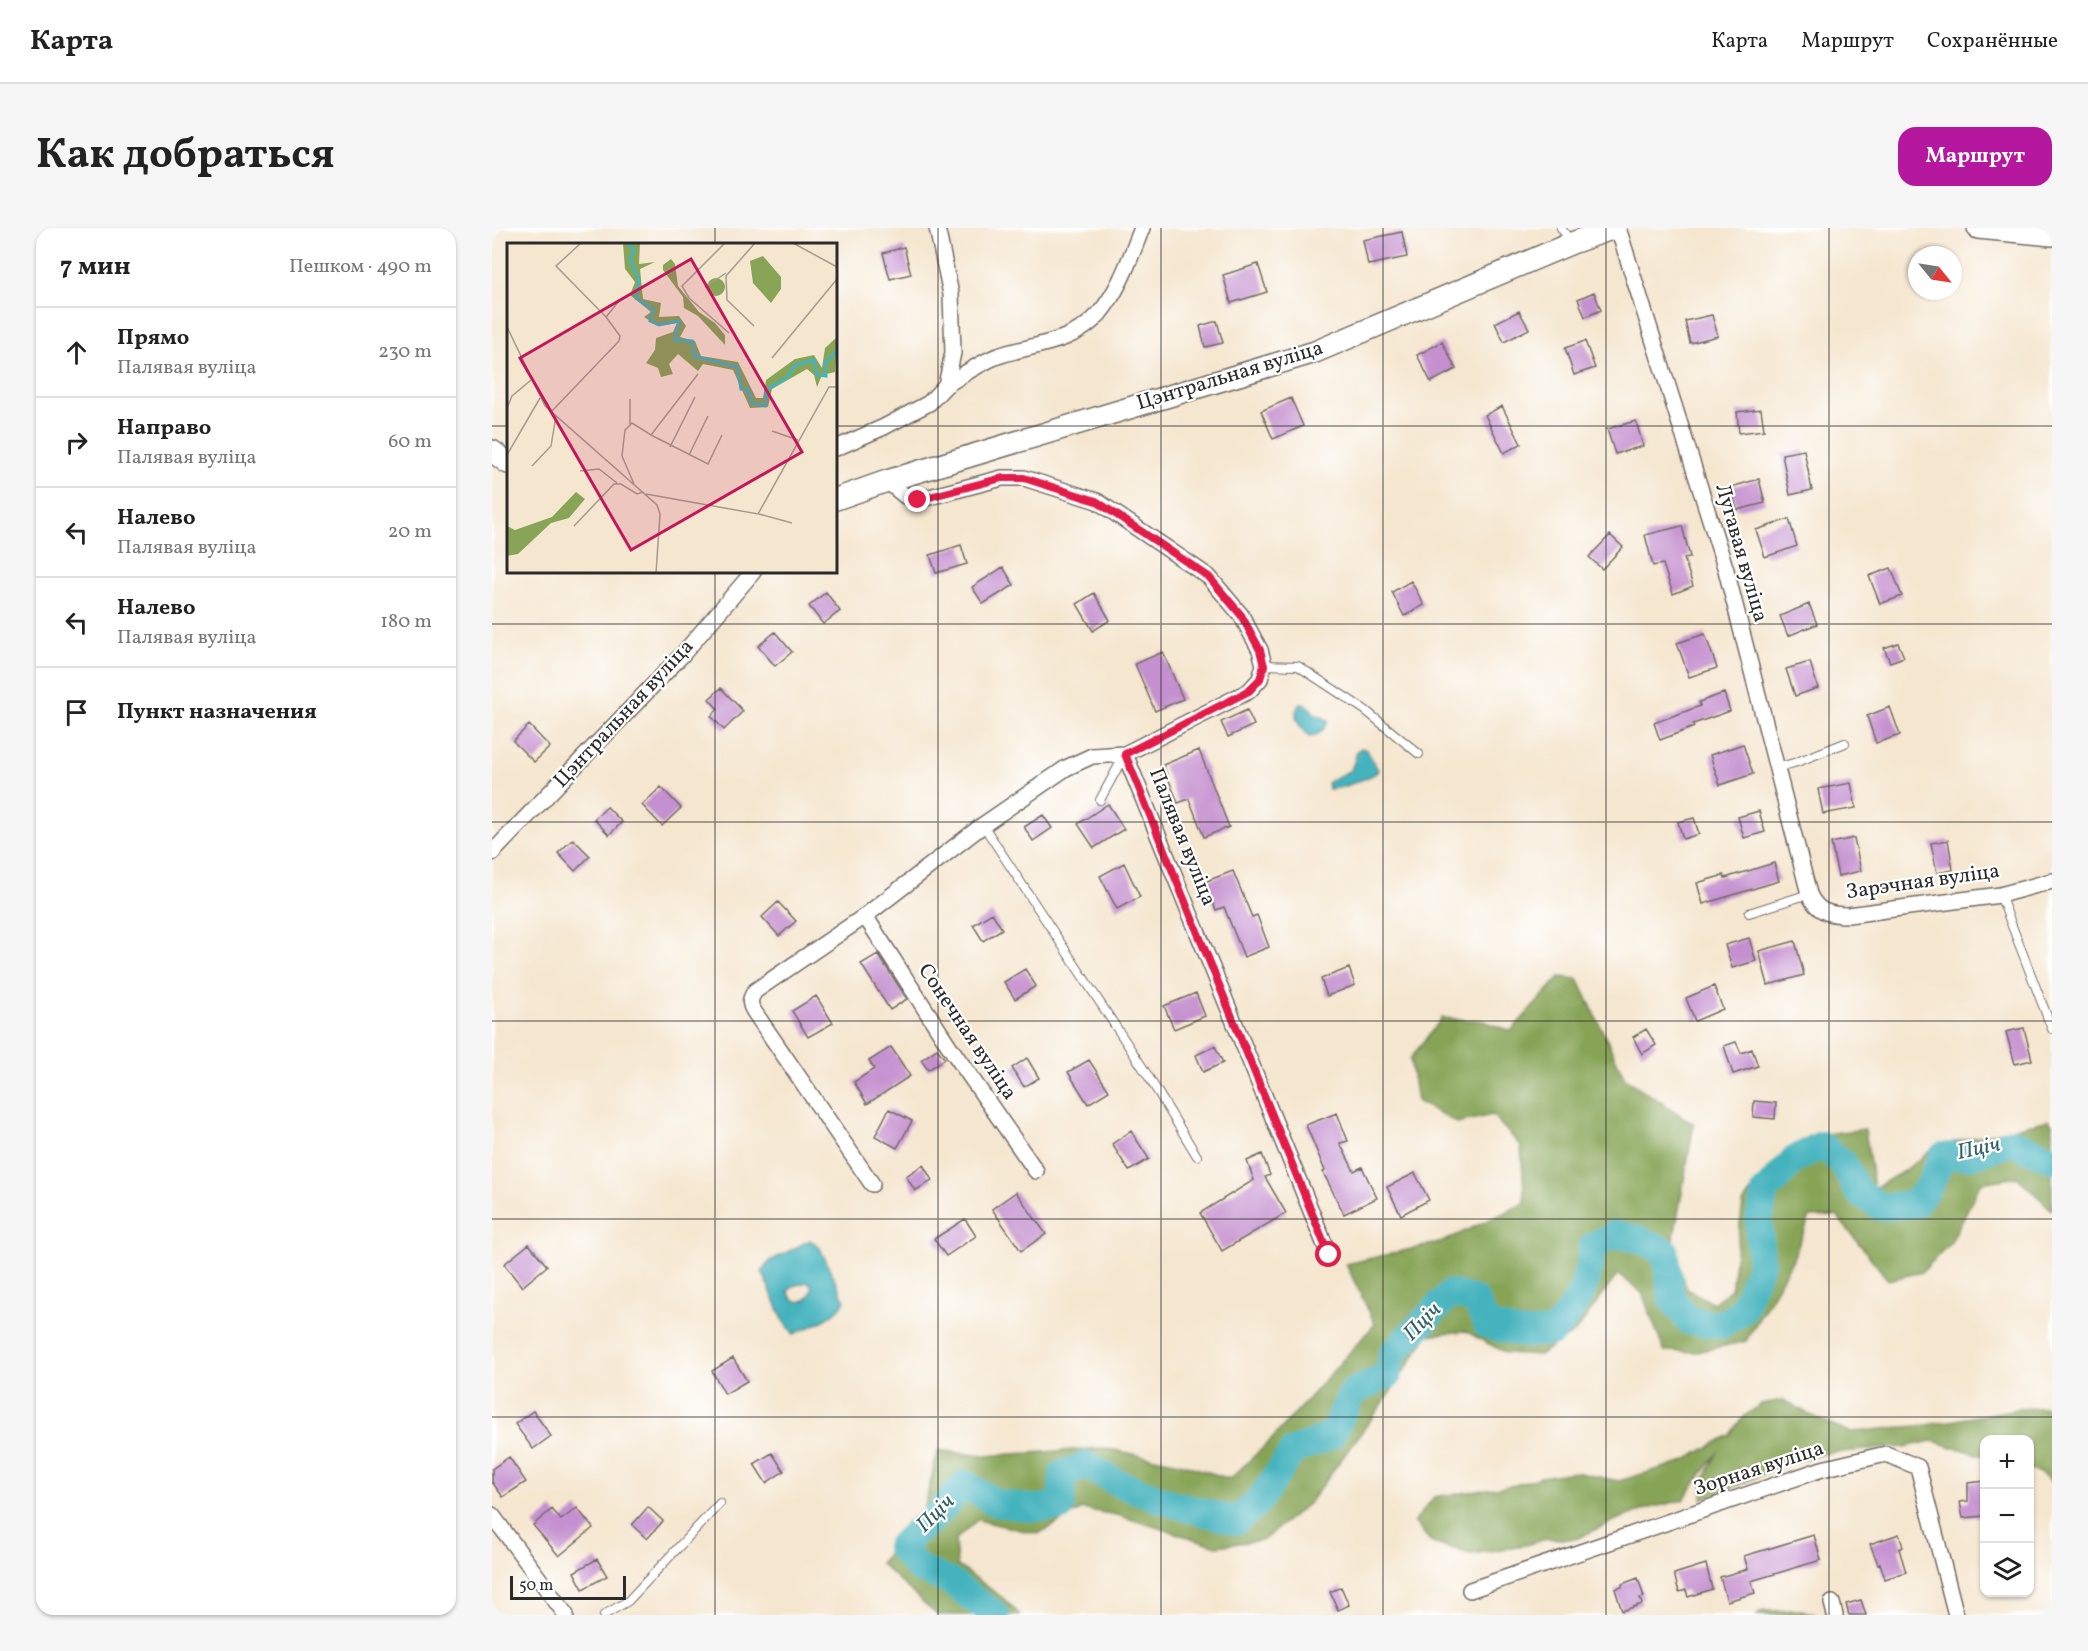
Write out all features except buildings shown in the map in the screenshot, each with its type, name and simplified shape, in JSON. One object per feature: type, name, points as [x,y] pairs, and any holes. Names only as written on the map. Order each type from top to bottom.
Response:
[{"type":"main road","name":"Цэнтральная вуліца","points":[[837,500],[887,481],[1315,352],[1566,236],[1616,228]]},
{"type":"main road","points":[[1978,228],[2052,235]]},
{"type":"main road","points":[[492,452],[507,462]]},
{"type":"street","points":[[937,228],[951,294],[953,353],[946,385]]},
{"type":"street","points":[[837,448],[884,427],[930,402],[946,385],[997,356],[1047,344],[1072,335],[1098,315],[1119,284],[1142,228]]},
{"type":"street","name":"Лугавая вуліца","points":[[1616,228],[1726,570],[1809,894]]},
{"type":"street","points":[[887,481],[904,496],[918,500],[1002,478],[1024,478],[1096,501],[1209,577],[1241,615],[1260,650],[1264,666]]},
{"type":"street","name":"Цэнтральная вуліца","points":[[492,853],[682,655],[752,573]]},
{"type":"street","name":"Палявая вуліца","points":[[1264,666],[1260,679],[1249,691],[1125,754],[1329,1255]]},
{"type":"street","points":[[872,1184],[750,1005],[750,998],[755,991],[865,916],[983,825],[1066,768],[1092,756],[1125,754]]},
{"type":"street","name":"Зарэчная вуліца","points":[[1809,894],[1814,905],[1823,912],[1834,915],[2000,895],[2052,881]]},
{"type":"street","name":"Сонечная вуліца","points":[[865,916],[949,1046],[1036,1170]]},
{"type":"street","name":"Зорная вуліца","points":[[1470,1590],[1822,1469],[1886,1454],[1918,1467],[1956,1615]]},
{"type":"street","points":[[492,1515],[566,1615]]},
{"type":"lane","points":[[1264,666],[1298,666],[1365,710],[1419,754]]},
{"type":"lane","points":[[1777,768],[1845,743]]},
{"type":"lane","points":[[1100,800],[1125,754]]},
{"type":"lane","points":[[983,825],[1145,1071],[1197,1156]]},
{"type":"lane","points":[[1749,913],[1809,894]]},
{"type":"lane","points":[[2000,895],[2052,1029]]},
{"type":"lane","points":[[604,1615],[628,1601],[720,1503]]},
{"type":"green space","points":[[1560,977],[1578,979],[1625,1078],[1694,1124],[1672,1248],[1687,1289],[1713,1303],[1731,1289],[1743,1203],[1761,1177],[1809,1136],[1865,1129],[1874,1188],[1904,1171],[1937,1146],[2049,1120],[2052,1124],[2052,1210],[2017,1177],[1981,1183],[1951,1242],[1922,1272],[1888,1280],[1837,1216],[1810,1217],[1792,1261],[1746,1341],[1697,1352],[1664,1351],[1642,1293],[1618,1274],[1575,1332],[1539,1355],[1506,1353],[1465,1331],[1428,1335],[1381,1406],[1309,1503],[1263,1540],[1217,1546],[1117,1515],[1082,1509],[1038,1534],[977,1520],[955,1540],[957,1565],[1003,1598],[1020,1615],[937,1615],[880,1563],[922,1518],[938,1450],[984,1456],[1103,1448],[1180,1463],[1230,1479],[1272,1439],[1375,1324],[1346,1264],[1442,1242],[1525,1203],[1521,1146],[1492,1115],[1457,1123],[1417,1101],[1410,1059],[1442,1018],[1483,1021],[1511,1031]]},
{"type":"green space","points":[[1783,1400],[1818,1419],[1850,1432],[1927,1425],[2018,1409],[2052,1407],[2052,1482],[2034,1471],[2034,1435],[1980,1435],[1980,1455],[1932,1441],[1904,1447],[1828,1453],[1782,1465],[1742,1484],[1702,1499],[1703,1481],[1718,1452],[1683,1500],[1616,1520],[1576,1539],[1546,1539],[1518,1547],[1471,1554],[1432,1543],[1414,1522],[1434,1497],[1515,1485],[1541,1477],[1575,1472],[1619,1481],[1682,1462],[1730,1435],[1741,1419],[1761,1404]]},
{"type":"green space","points":[[1802,1610],[1816,1615],[1757,1615],[1764,1611]]},
{"type":"water","points":[[1303,704],[1315,714],[1328,720],[1324,729],[1312,737],[1309,737],[1298,722],[1297,709]]},
{"type":"water","points":[[1361,748],[1367,750],[1378,770],[1376,773],[1339,788],[1329,789],[1327,783],[1350,770],[1357,751]]},
{"type":"water","points":[[810,1240],[819,1246],[845,1301],[829,1317],[794,1334],[784,1322],[762,1271],[770,1261]],"holes":[[[807,1282],[812,1285],[809,1296],[802,1301],[794,1300],[788,1291],[793,1286]]]},
{"type":"waterway","name":"Пціч","points":[[996,1615],[949,1581],[919,1569],[900,1547],[932,1520],[965,1484],[996,1503],[1030,1508],[1061,1507],[1063,1474],[1086,1465],[1118,1483],[1173,1504],[1236,1521],[1259,1501],[1293,1451],[1331,1436],[1353,1392],[1388,1375],[1392,1354],[1451,1293],[1475,1300],[1487,1325],[1523,1334],[1553,1332],[1581,1293],[1588,1273],[1593,1246],[1615,1234],[1638,1239],[1665,1251],[1672,1299],[1689,1321],[1721,1325],[1742,1311],[1761,1263],[1759,1220],[1765,1192],[1794,1160],[1821,1145],[1844,1164],[1857,1191],[1881,1207],[1915,1204],[1930,1184],[1943,1156],[1971,1156],[2012,1142],[2052,1159]]},
{"type":"route","points":[[918,500],[1002,478],[1024,478],[1096,501],[1209,577],[1241,615],[1260,650],[1264,666],[1260,679],[1249,691],[1125,754],[1329,1255]]}]
